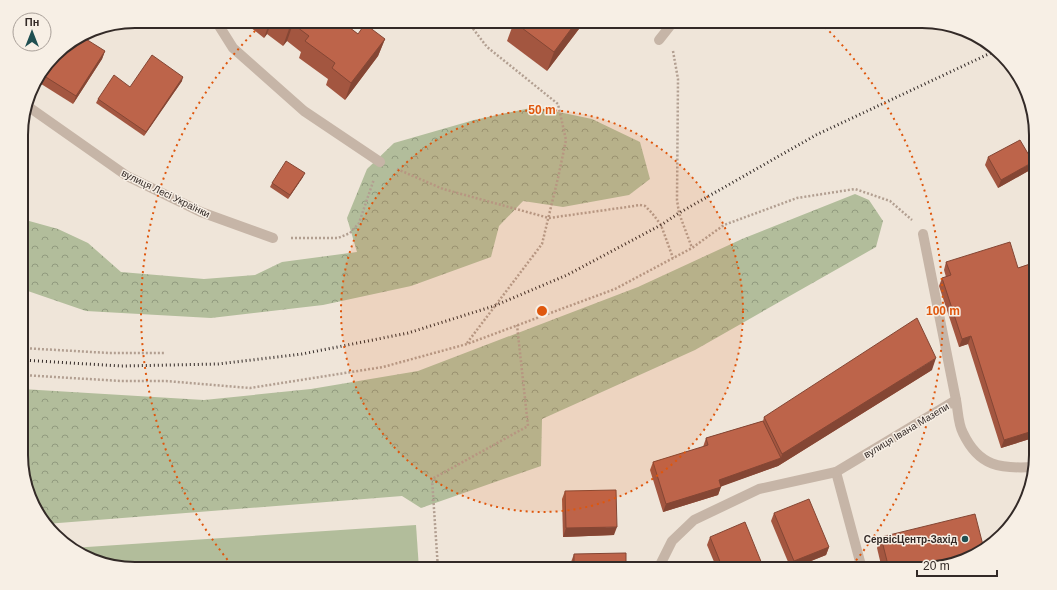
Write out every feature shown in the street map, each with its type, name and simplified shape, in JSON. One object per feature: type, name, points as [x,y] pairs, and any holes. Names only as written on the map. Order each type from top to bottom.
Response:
[{"type":"street","points":[[220,28],[233,48],[304,111],[380,162]]},
{"type":"street","points":[[659,40],[669,28]]},
{"type":"street","name":"вулиця Лесі Українки","points":[[32,109],[127,176],[201,212],[273,238]]},
{"type":"street","points":[[923,234],[956,400]]},
{"type":"street","name":"вулиця Івана Мазепи","points":[[662,562],[672,541],[694,520],[759,489],[836,472],[956,400],[962,432],[977,455],[993,465],[1012,468],[1028,467]]},
{"type":"street","points":[[836,472],[860,562]]},
{"type":"path","points":[[467,344],[542,244],[566,140],[558,104],[487,47],[473,28]]},
{"type":"path","points":[[672,28],[678,79],[677,200],[679,213],[692,248]]},
{"type":"path","points":[[273,238],[338,238],[350,233],[359,223],[380,162],[443,189],[549,218],[640,205],[645,206],[652,212],[661,226],[673,258]]},
{"type":"path","points":[[28,375],[122,381],[166,381],[250,388],[383,367],[467,344],[615,289],[692,248],[724,225],[797,198],[854,189],[890,201],[911,220],[923,234]]},
{"type":"path","points":[[438,562],[432,479],[528,426],[517,325]]},
{"type":"path","points":[[28,348],[109,353],[165,353]]},
{"type":"green space","points":[[535,107],[592,119],[640,142],[650,179],[629,195],[563,207],[523,201],[499,226],[491,257],[411,286],[323,305],[211,318],[86,311],[28,291],[28,221],[58,229],[88,243],[121,272],[204,279],[255,275],[282,262],[357,252],[347,218],[367,169],[394,143],[474,120]]},
{"type":"green space","points":[[855,194],[869,200],[883,221],[876,247],[695,350],[542,419],[541,466],[421,508],[402,496],[53,523],[42,509],[36,496],[29,469],[28,389],[204,400],[311,389],[418,371],[638,287],[742,239]]},
{"type":"green space","points":[[416,525],[419,562],[135,562],[107,558],[80,547]]},
{"type":"building","points":[[298,28],[350,28],[358,34],[362,28],[370,28],[385,39],[351,83],[332,68],[335,63],[305,41],[309,36]]},
{"type":"building","points":[[522,28],[572,28],[554,52]]},
{"type":"building","points":[[87,39],[105,51],[76,96],[45,77],[64,55]]},
{"type":"building","points":[[152,55],[183,77],[146,132],[98,99],[114,75],[130,87]]},
{"type":"building","points":[[1020,140],[1029,155],[1029,164],[1001,180],[988,157]]},
{"type":"building","points":[[286,161],[305,173],[290,195],[272,183]]},
{"type":"building","points":[[1010,242],[1018,268],[1029,264],[1029,432],[1004,440],[971,336],[962,339],[942,278],[951,275],[946,262]]},
{"type":"building","points":[[917,318],[936,358],[782,454],[764,417]]},
{"type":"building","points":[[763,421],[781,458],[719,480],[721,487],[666,504],[653,462],[708,445],[706,438]]},
{"type":"building","points":[[616,490],[617,527],[566,528],[565,491]]},
{"type":"building","points":[[809,499],[829,547],[794,561],[774,513]]},
{"type":"building","points":[[975,514],[983,543],[963,554],[936,561],[887,562],[881,537]]},
{"type":"building","points":[[745,522],[761,562],[720,562],[710,537]]},
{"type":"building","points":[[626,553],[626,562],[574,562],[574,554]]},
{"type":"railway","points":[[28,360],[121,366],[218,364],[302,354],[408,333],[494,306],[567,275],[661,225],[679,213],[816,135],[991,53]]},
{"type":"place","name":"СервісЦентр-Захід","points":[[965,539]]}]
